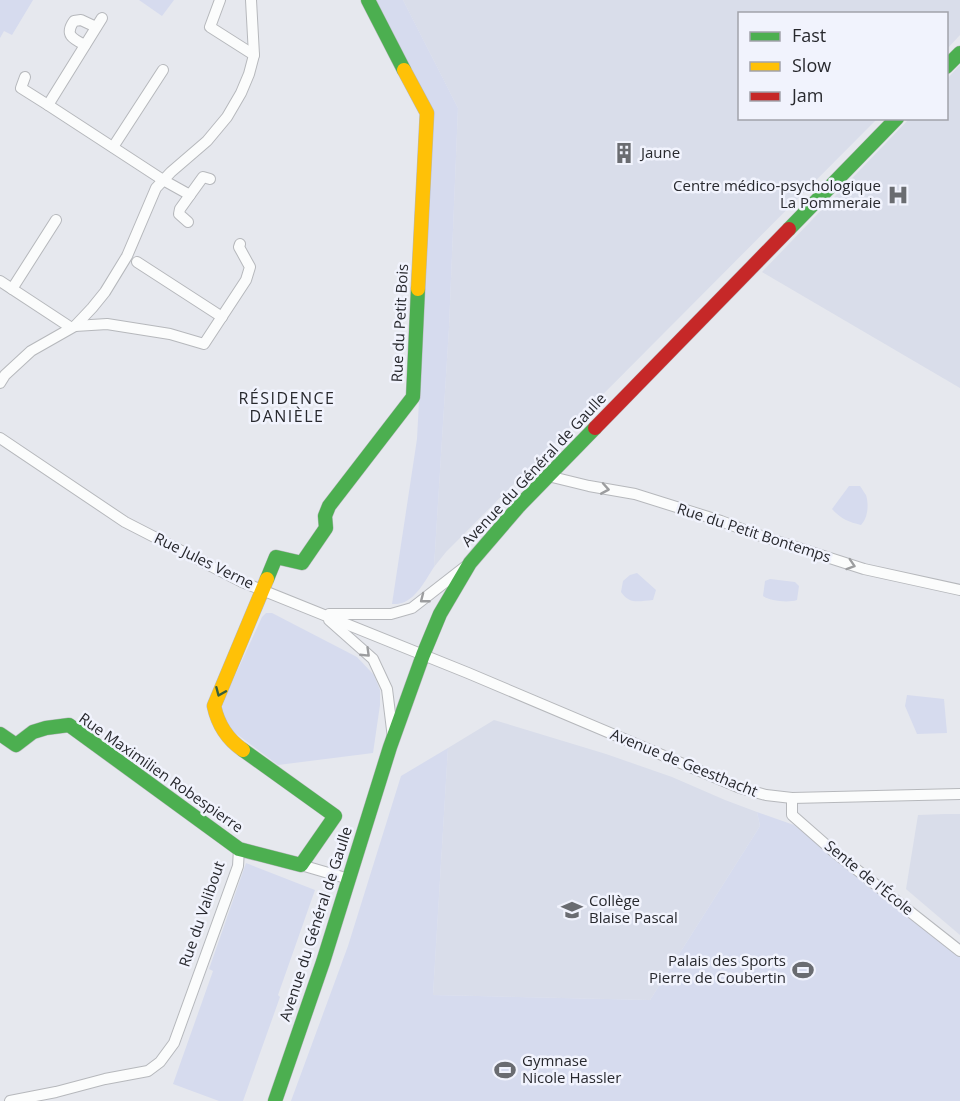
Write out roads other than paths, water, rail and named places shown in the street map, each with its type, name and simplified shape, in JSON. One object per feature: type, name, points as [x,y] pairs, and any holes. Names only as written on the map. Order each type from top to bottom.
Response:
[{"type":"street","points":[[220,0],[210,27],[254,55]]},
{"type":"street","points":[[0,383],[31,351],[72,327],[92,309],[127,256],[156,188],[207,141],[227,117],[241,93],[254,55],[251,0]]},
{"type":"street","name":"Rue du Petit Bois","points":[[263,590],[276,557],[302,563],[326,528],[325,516],[328,506],[413,397],[427,113],[368,0]]},
{"type":"street","points":[[48,105],[85,45],[99,22],[81,20],[75,21],[70,26],[69,33],[72,39],[85,45]]},
{"type":"street","points":[[948,65],[960,53]]},
{"type":"street","points":[[114,147],[163,70]]},
{"type":"street","points":[[26,77],[21,88],[190,195]]},
{"type":"street","name":"Avenue du Général de Gaulle","points":[[275,1101],[324,962],[377,786],[423,655],[440,614],[470,563],[519,506],[895,120]]},
{"type":"street","points":[[188,222],[179,214],[180,209],[203,177],[210,179]]},
{"type":"street","points":[[12,289],[56,220]]},
{"type":"street","points":[[0,281],[72,327],[107,324],[170,334],[204,344],[246,280],[250,267],[239,247],[240,244]]},
{"type":"street","points":[[136,262],[222,317]]},
{"type":"street","points":[[92,309],[107,324]]},
{"type":"street","name":"Rue Jules Verne","points":[[0,438],[125,522],[242,582],[423,655]]},
{"type":"street","name":"Rue du Petit Bontemps","points":[[548,476],[635,494],[864,569],[960,590]]},
{"type":"street","points":[[322,614],[391,614],[412,608],[470,563]]},
{"type":"street","points":[[263,590],[214,706],[217,720],[223,731],[237,746],[335,816],[301,865],[349,879]]},
{"type":"street","points":[[322,614],[373,659],[387,689],[393,738]]},
{"type":"street","name":"Avenue de Geesthacht","points":[[423,655],[740,788],[766,795],[792,798],[960,794]]},
{"type":"street","name":"Rue Maximilien Robespierre","points":[[0,734],[16,745],[33,732],[69,725],[239,849]]},
{"type":"street","name":"Sente de l'École","points":[[792,798],[792,815],[960,951]]},
{"type":"street","name":"Rue du Valibout","points":[[10,1101],[56,1092],[105,1078],[148,1071],[160,1062],[174,1043],[238,866],[239,849],[301,865]]},
{"type":"place","name":"Jaune","points":[[624,153]]},
{"type":"place","name":"Centre médico-psychologique La Pommeraie","points":[[898,195]]},
{"type":"place","name":"Collège Blaise Pascal","points":[[572,910]]},
{"type":"place","name":"Palais des Sports Pierre de Coubertin","points":[[803,970]]},
{"type":"place","name":"Gymnase Nicole Hassler","points":[[505,1070]]},
{"type":"district","name":"RÉSIDENCE DANIÈLE","points":[[287,407]]}]
